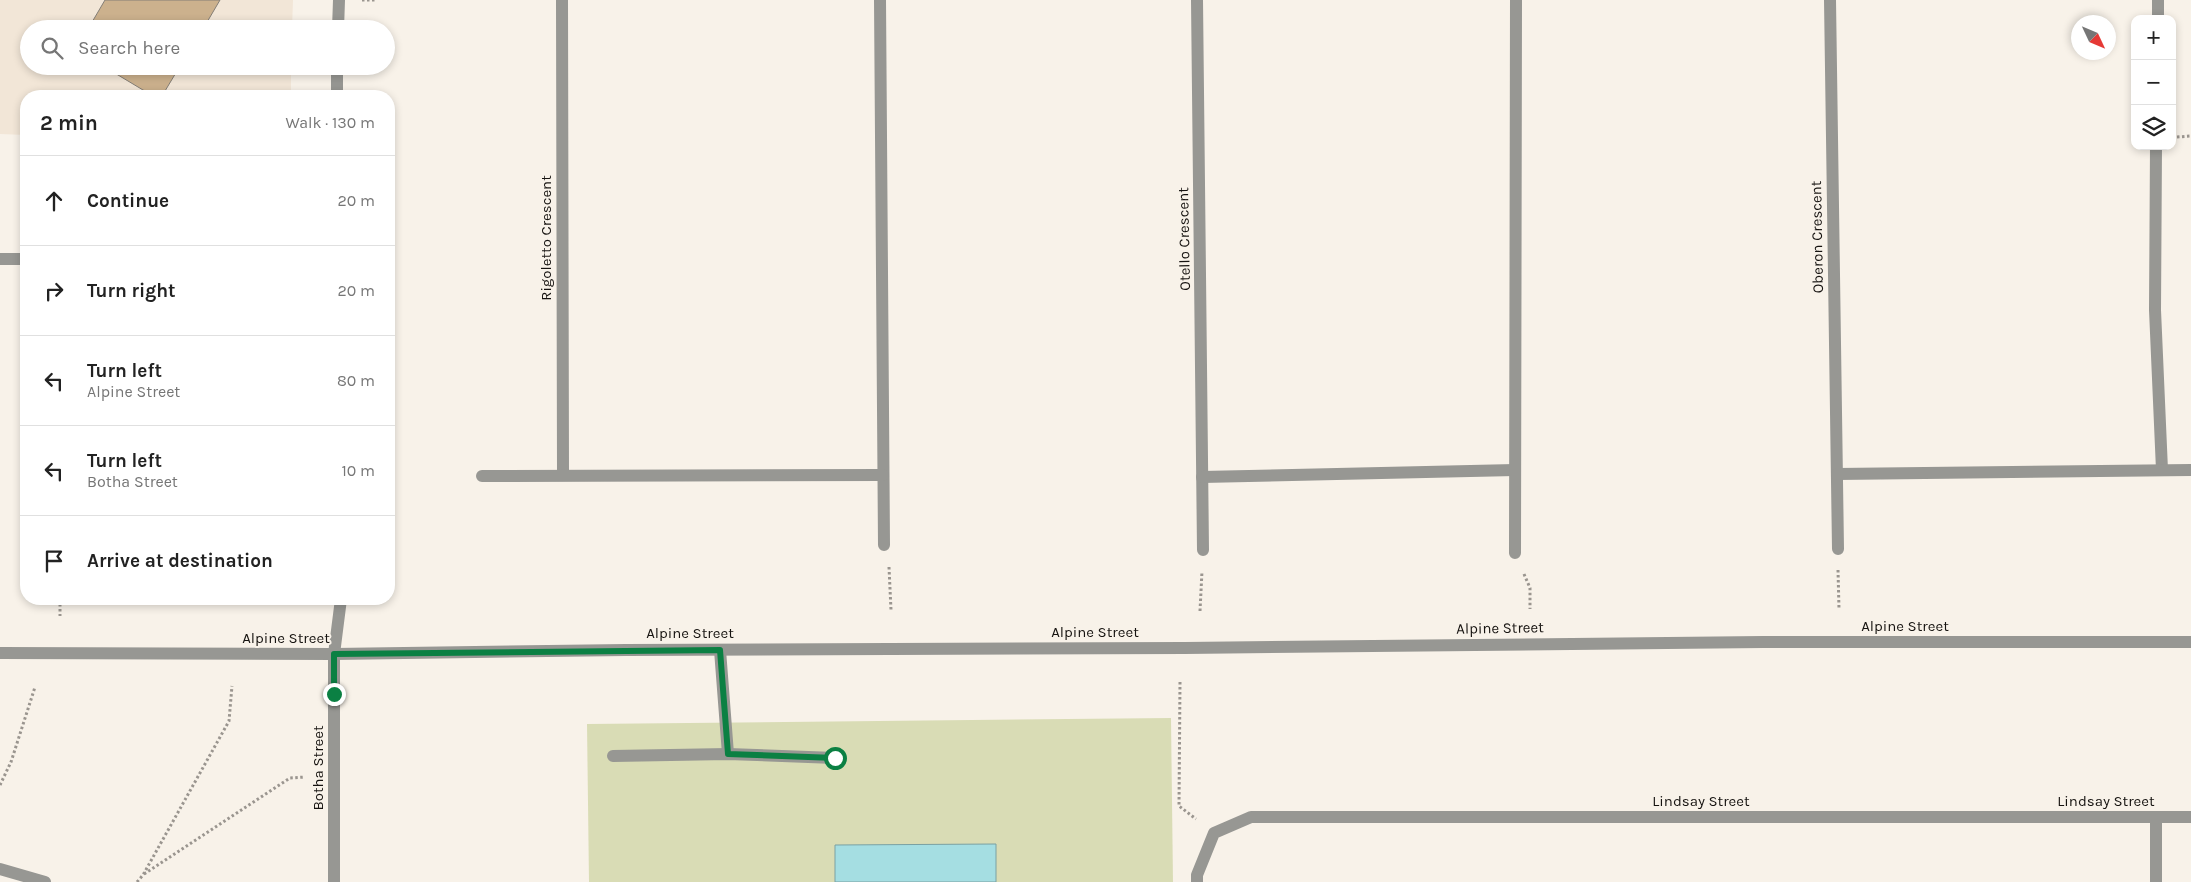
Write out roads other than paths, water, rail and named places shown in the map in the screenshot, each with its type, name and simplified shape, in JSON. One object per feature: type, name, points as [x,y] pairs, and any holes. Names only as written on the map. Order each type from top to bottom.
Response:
[{"type":"street","points":[[338,20],[339,0]]},
{"type":"street","name":"Rigoletto Crescent","points":[[562,0],[563,476]]},
{"type":"street","points":[[880,0],[884,545]]},
{"type":"street","name":"Otello Crescent","points":[[1198,0],[1203,550]]},
{"type":"street","points":[[1515,553],[1516,0]]},
{"type":"street","name":"Oberon Crescent","points":[[1830,0],[1838,549]]},
{"type":"street","points":[[2158,0],[2158,15]]},
{"type":"street","points":[[337,90],[338,75]]},
{"type":"street","points":[[2156,150],[2154,310],[2162,470]]},
{"type":"street","points":[[0,259],[20,259]]},
{"type":"street","points":[[1202,477],[1515,470]]},
{"type":"street","points":[[1837,474],[2191,470]]},
{"type":"street","points":[[482,476],[883,475]]},
{"type":"street","name":"Botha Street","points":[[334,882],[334,654],[340,605]]},
{"type":"street","name":"Alpine Street","points":[[0,653],[334,654],[1763,642],[2191,642]]},
{"type":"street","points":[[720,650],[728,754]]},
{"type":"street","points":[[613,756],[728,754],[835,758]]},
{"type":"street","name":"Lindsay Street","points":[[1197,882],[1197,874],[1214,833],[1251,817],[2191,817]]},
{"type":"street","points":[[2156,818],[2156,882]]},
{"type":"street","points":[[0,869],[45,882]]},
{"type":"water","points":[[996,844],[996,882],[835,882],[835,845]]}]
